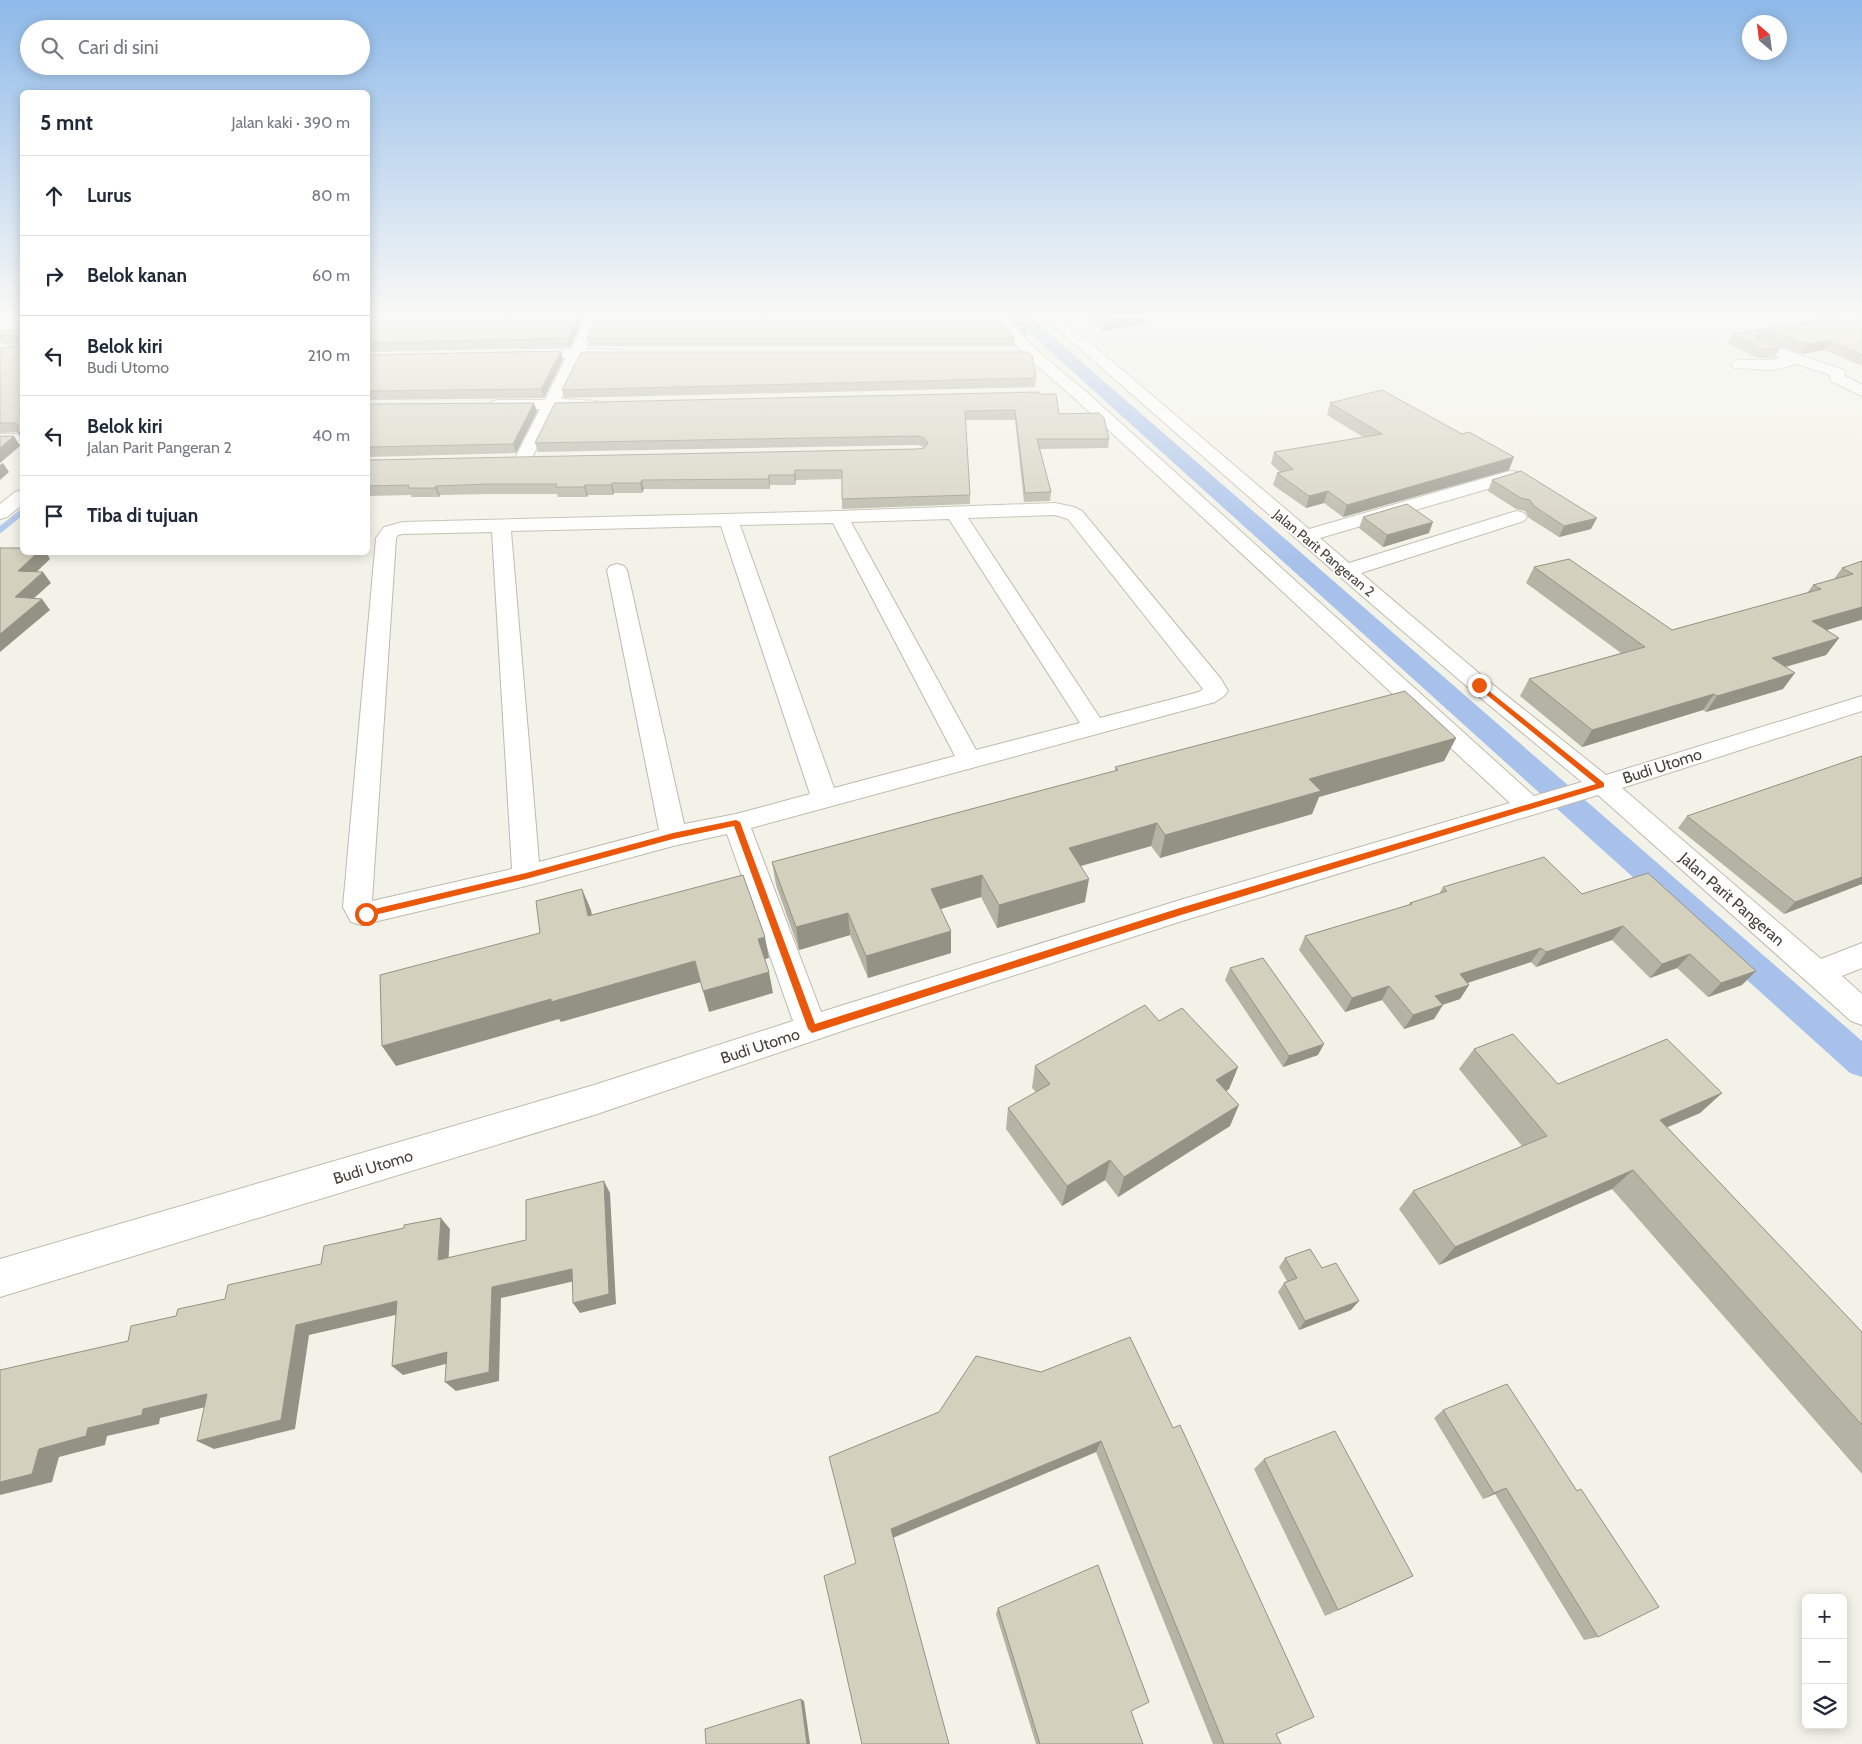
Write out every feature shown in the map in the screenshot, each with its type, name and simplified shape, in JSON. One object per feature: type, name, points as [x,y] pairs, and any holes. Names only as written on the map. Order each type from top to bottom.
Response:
[{"type":"street","points":[[523,460],[554,398]]},
{"type":"street","points":[[1073,398],[1538,803]]},
{"type":"street","name":"Jalan Parit Pangeran 2","points":[[1145,398],[1479,685],[1594,787]]},
{"type":"street","points":[[483,405],[611,404]]},
{"type":"street","points":[[0,439],[20,439]]},
{"type":"street","points":[[504,460],[543,460]]},
{"type":"street","points":[[1304,536],[1512,476]]},
{"type":"street","points":[[1067,510],[1075,515],[1213,684],[1216,691],[1207,697],[736,822],[673,836],[526,876],[361,914],[357,907],[386,538],[390,531],[402,528],[839,517],[1067,510]]},
{"type":"street","points":[[956,514],[1094,727]]},
{"type":"street","points":[[839,517],[969,760]]},
{"type":"street","points":[[1345,571],[1517,517]]},
{"type":"street","points":[[728,520],[825,798]]},
{"type":"street","points":[[501,526],[526,876]]},
{"type":"street","points":[[617,570],[673,836]]},
{"type":"street","name":"Budi Utomo","points":[[0,1278],[585,1103],[1171,914],[1594,787],[1862,703]]},
{"type":"street","name":"Jalan Parit Pangeran","points":[[1594,787],[1862,1012]]},
{"type":"street","points":[[736,822],[812,1029]]},
{"type":"street","points":[[1818,974],[1862,955]]},
{"type":"building","points":[[0,398],[20,398],[20,431],[18,433],[18,425],[16,423],[0,423]]},
{"type":"building","points":[[758,398],[1057,398],[1059,414],[1099,413],[1104,418],[1109,439],[1037,439],[1051,492],[1025,493],[1015,410],[965,411],[970,495],[842,499],[842,470],[795,470],[794,475],[769,475],[768,479],[642,480],[640,483],[612,483],[611,485],[585,485],[584,487],[555,487],[557,484],[488,484],[436,486],[435,488],[408,488],[409,485],[370,486],[370,460],[917,449],[924,448],[928,443],[924,438],[917,436],[535,443],[555,403]]},
{"type":"building","points":[[1348,398],[1397,398],[1462,434],[1469,432],[1514,457],[1347,505],[1328,491],[1309,496],[1277,473],[1293,469],[1274,452],[1382,434],[1330,403]]},
{"type":"building","points":[[534,403],[513,444],[370,447],[370,404]]},
{"type":"building","points":[[0,436],[14,436],[0,448]]},
{"type":"building","points":[[1521,471],[1597,518],[1564,526],[1534,506],[1530,500],[1521,498],[1492,480]]},
{"type":"building","points":[[1407,504],[1433,522],[1387,535],[1363,517]]},
{"type":"building","points":[[0,548],[20,548],[20,555],[35,555],[18,571],[43,572],[15,597],[42,599],[0,634]]},
{"type":"building","points":[[1569,559],[1672,630],[1821,589],[1813,585],[1853,574],[1842,568],[1862,561],[1862,607],[1812,621],[1839,638],[1772,658],[1795,673],[1717,696],[1714,694],[1592,730],[1529,679],[1645,647],[1534,567]]},
{"type":"building","points":[[1405,691],[1456,738],[1309,779],[1321,791],[1165,835],[1157,823],[1069,848],[1089,879],[999,905],[982,875],[931,889],[951,931],[866,956],[848,913],[796,927],[772,862],[1118,770],[1115,767]]},
{"type":"building","points":[[1862,756],[1862,877],[1795,902],[1687,816]]},
{"type":"building","points":[[1544,857],[1582,894],[1648,873],[1756,971],[1721,983],[1690,954],[1662,964],[1623,926],[1546,952],[1541,948],[1460,974],[1469,985],[1435,996],[1443,1005],[1413,1015],[1389,986],[1352,998],[1305,936],[1412,904],[1410,903],[1447,891],[1443,887]]},
{"type":"building","points":[[743,875],[765,937],[758,939],[769,972],[703,991],[695,961],[551,1002],[551,999],[382,1046],[380,975],[540,933],[536,901],[582,889],[588,916]]},
{"type":"building","points":[[1263,958],[1324,1044],[1289,1056],[1230,968]]},
{"type":"building","points":[[1145,1005],[1159,1021],[1182,1008],[1238,1067],[1216,1080],[1239,1105],[1124,1177],[1110,1160],[1067,1186],[1008,1108],[1050,1084],[1035,1066]]},
{"type":"building","points":[[1513,1034],[1558,1084],[1667,1039],[1722,1093],[1660,1120],[1862,1332],[1862,1425],[1633,1170],[1455,1247],[1413,1191],[1547,1136],[1474,1049]]},
{"type":"building","points":[[604,1181],[609,1294],[573,1303],[572,1269],[492,1287],[489,1372],[445,1382],[447,1352],[392,1366],[397,1301],[296,1325],[281,1420],[197,1441],[207,1394],[143,1409],[142,1415],[88,1428],[86,1436],[39,1449],[32,1474],[0,1482],[0,1370],[128,1341],[131,1326],[176,1316],[178,1309],[225,1299],[228,1285],[321,1264],[324,1246],[404,1228],[404,1225],[441,1218],[438,1260],[526,1240],[526,1200]]},
{"type":"building","points":[[1310,1249],[1322,1268],[1336,1263],[1359,1301],[1305,1321],[1284,1283],[1297,1278],[1285,1258]]},
{"type":"building","points":[[1130,1337],[1173,1428],[1180,1425],[1314,1717],[1276,1734],[1281,1744],[1224,1744],[1101,1441],[891,1529],[949,1744],[862,1744],[824,1576],[856,1563],[829,1457],[939,1412],[976,1356],[1041,1372]]},
{"type":"building","points":[[1507,1384],[1577,1491],[1581,1489],[1659,1607],[1598,1637],[1506,1488],[1494,1493],[1443,1410]]},
{"type":"building","points":[[1335,1431],[1413,1576],[1338,1610],[1264,1459]]},
{"type":"building","points":[[1098,1565],[1149,1702],[1131,1711],[1143,1744],[1040,1744],[998,1608]]},
{"type":"building","points":[[801,1699],[807,1744],[706,1744],[705,1729]]},
{"type":"waterway","points":[[1112,398],[1862,1062]]},
{"type":"waterway","points":[[0,530],[20,514]]},
{"type":"route","points":[[366,914],[526,876],[673,836],[736,822],[812,1029],[854,1014],[1180,912],[1602,785],[1479,685]]}]
